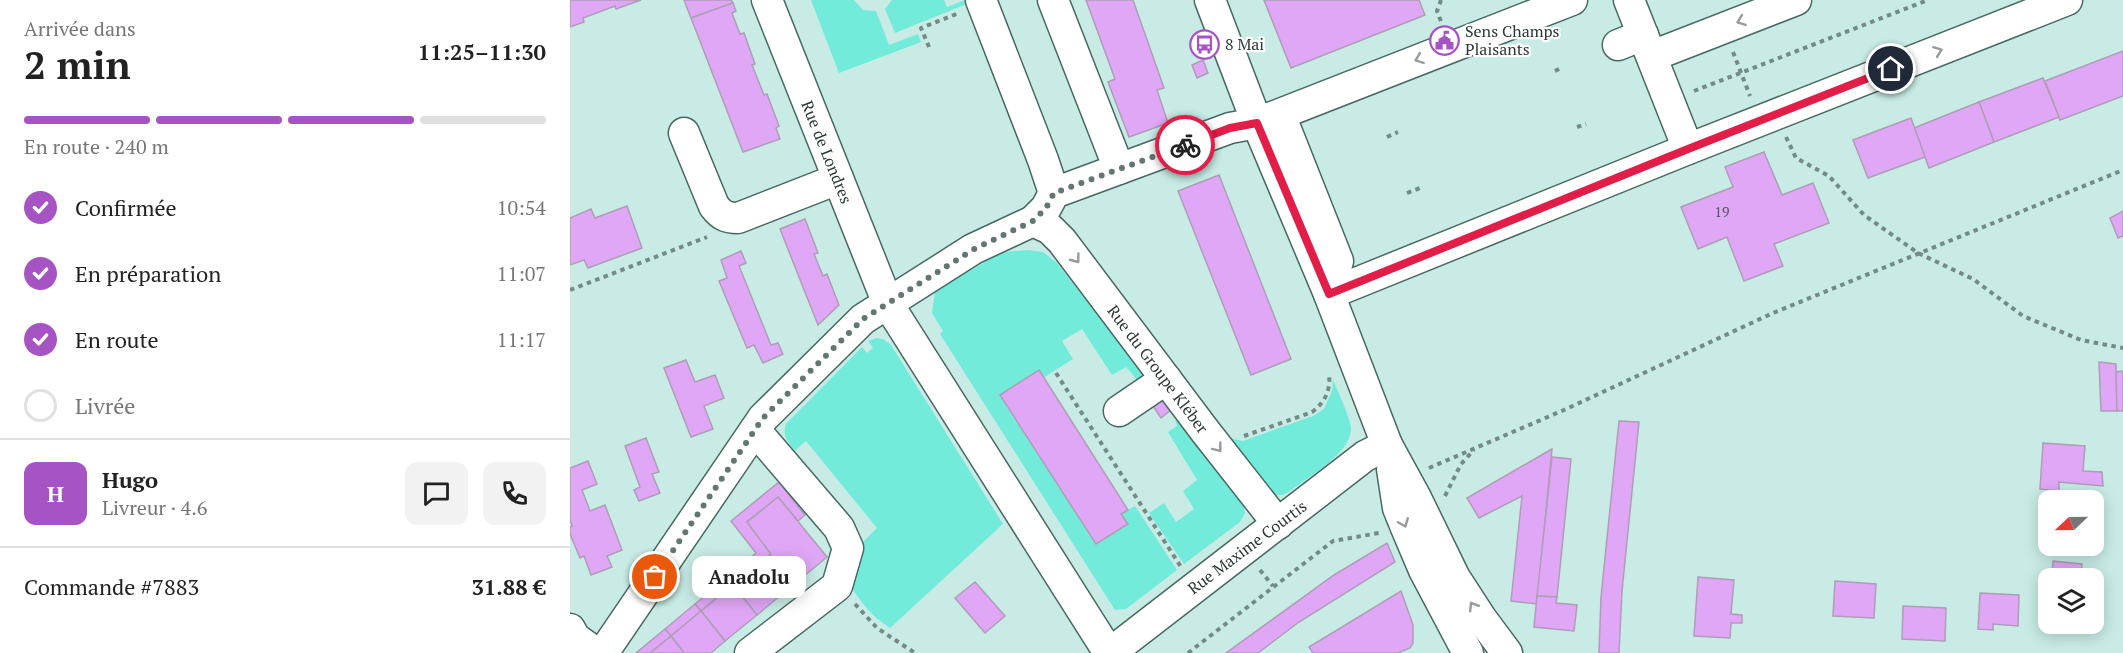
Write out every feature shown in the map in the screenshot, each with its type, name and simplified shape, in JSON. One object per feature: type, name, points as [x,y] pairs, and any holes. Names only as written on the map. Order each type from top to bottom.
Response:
[{"type":"street","name":"Rue de Londres","points":[[766,0],[888,304],[1110,653]]},
{"type":"street","points":[[1053,0],[1119,169]]},
{"type":"street","points":[[1210,0],[1264,120],[1388,445],[1455,578],[1507,653]]},
{"type":"street","points":[[603,653],[763,418],[863,319],[974,249],[1033,221],[1046,208],[1054,193],[1230,128],[1264,120],[1572,0]]},
{"type":"street","points":[[1629,0],[1638,45],[1658,98],[1688,149]]},
{"type":"street","points":[[1638,45],[1796,0]]},
{"type":"street","points":[[1329,294],[1688,149],[2067,0]]},
{"type":"street","points":[[982,2],[1012,98],[1054,193]]},
{"type":"street","points":[[1264,120],[1285,127],[1306,168],[1328,224],[1338,261],[1329,294]]},
{"type":"street","points":[[684,133],[714,206],[728,218],[738,218],[838,179]]},
{"type":"street","name":"Rue du Groupe Kléber","points":[[1033,221],[1050,229],[1062,241],[1278,524]]},
{"type":"street","points":[[1119,411],[1166,379]]},
{"type":"street","points":[[750,653],[837,585],[848,548],[839,528],[755,430]]},
{"type":"street","points":[[1388,445],[1398,508],[1448,634],[1450,653]]},
{"type":"street","name":"Rue Maxime Courtis","points":[[1110,653],[1365,456],[1388,445]]},
{"type":"street","points":[[1424,570],[1467,653]]},
{"type":"street","points":[[570,629],[575,638],[596,653]]},
{"type":"path","points":[[1658,98],[1741,73],[1928,0]]},
{"type":"path","points":[[929,47],[921,28],[982,2]]},
{"type":"path","points":[[1733,51],[1754,106]]},
{"type":"path","points":[[1555,71],[1563,68]]},
{"type":"path","points":[[1577,127],[1586,124]]},
{"type":"path","points":[[1783,130],[1796,158],[1829,176],[1864,214],[1918,252],[1973,279],[2024,316],[2081,340],[2123,348]]},
{"type":"path","points":[[1387,136],[1398,132]]},
{"type":"path","points":[[1429,477],[1429,468],[1563,410],[1773,313],[1918,252],[2123,171]]},
{"type":"path","points":[[1407,193],[1420,188]]},
{"type":"path","points":[[570,290],[721,232],[738,218]]},
{"type":"path","points":[[1241,436],[1246,437],[1321,406],[1328,394],[1329,368]]},
{"type":"path","points":[[1056,373],[1184,572]]},
{"type":"path","points":[[1443,500],[1461,464],[1476,448]]},
{"type":"path","points":[[1188,653],[1333,541],[1390,531]]},
{"type":"path","points":[[1256,564],[1273,586]]},
{"type":"path","points":[[837,585],[877,628],[915,653]]},
{"type":"green space","points":[[811,0],[854,0],[863,10],[876,11],[889,45],[918,34],[921,42],[839,73]]},
{"type":"green space","points":[[892,0],[944,0],[947,7],[965,0],[969,3],[895,33],[885,9]]},
{"type":"green space","points":[[1028,250],[1043,252],[1057,263],[1147,377],[1138,381],[1126,367],[1112,375],[1082,329],[1062,341],[1073,359],[1043,378],[1000,396],[1096,544],[1128,524],[1121,514],[1135,506],[1177,570],[1126,609],[1115,610],[940,334],[943,331],[932,313],[935,291],[1002,252]]},
{"type":"green space","points":[[877,338],[891,345],[1003,524],[890,628],[866,608],[848,582],[862,543],[877,528],[806,441],[795,451],[786,439],[785,432],[786,424],[862,347],[867,353],[873,348],[868,341]]},
{"type":"green space","points":[[1333,379],[1350,423],[1349,437],[1328,464],[1283,495],[1270,495],[1220,436],[1243,441],[1313,416],[1324,409],[1332,391]]},
{"type":"green space","points":[[1177,416],[1242,500],[1245,513],[1240,522],[1184,564],[1149,513],[1164,503],[1176,522],[1194,509],[1183,491],[1197,480],[1168,432],[1177,426],[1175,418]]},
{"type":"building","points":[[570,0],[641,0],[616,9],[615,6],[583,18],[584,22],[570,27]]},
{"type":"building","points":[[684,0],[731,0],[733,3],[691,18]]},
{"type":"building","points":[[1086,0],[1133,0],[1164,88],[1157,90],[1168,123],[1129,137],[1108,82],[1115,79]]},
{"type":"building","points":[[1264,0],[1419,0],[1425,15],[1291,68]]},
{"type":"building","points":[[733,3],[736,11],[732,13],[740,34],[744,33],[755,64],[752,65],[764,95],[767,94],[779,126],[776,128],[780,139],[743,152],[691,18]]},
{"type":"building","points":[[2123,51],[2123,96],[2060,120],[2045,81]]},
{"type":"building","points":[[1203,60],[1208,73],[1197,78],[1192,65]]},
{"type":"building","points":[[2043,78],[2059,117],[1994,142],[1979,102]]},
{"type":"building","points":[[1979,102],[1994,142],[1929,168],[1914,128]]},
{"type":"building","points":[[1911,118],[1925,157],[1868,178],[1853,140]]},
{"type":"building","points":[[1764,152],[1782,195],[1813,183],[1829,223],[1774,244],[1783,266],[1744,281],[1727,237],[1698,249],[1681,207],[1733,187],[1725,167]]},
{"type":"building","points":[[1219,175],[1291,359],[1251,375],[1178,191]]},
{"type":"building","points":[[627,206],[642,248],[588,268],[584,260],[570,265],[570,218],[591,209],[595,218]]},
{"type":"building","points":[[2123,211],[2123,236],[2118,238],[2110,218]]},
{"type":"building","points":[[805,219],[818,253],[814,254],[823,276],[827,274],[839,305],[818,325],[780,229]]},
{"type":"building","points":[[741,251],[746,263],[739,266],[771,345],[778,343],[783,354],[763,363],[754,345],[747,348],[719,281],[727,278],[721,260]]},
{"type":"building","points":[[686,360],[695,382],[715,375],[724,398],[704,406],[713,429],[691,437],[664,368]]},
{"type":"building","points":[[2099,362],[2116,364],[2117,411],[2101,411]]},
{"type":"building","points":[[1039,370],[1128,510],[1121,514],[1128,524],[1096,544],[1000,395]]},
{"type":"building","points":[[2123,371],[2123,411],[2117,411],[2116,372]]},
{"type":"building","points":[[1162,395],[1172,409],[1161,418],[1151,403]]},
{"type":"building","points":[[1619,421],[1639,422],[1622,591],[1619,653],[1599,653],[1601,597]]},
{"type":"building","points":[[646,438],[659,472],[652,474],[660,493],[639,501],[634,490],[640,487],[625,446]]},
{"type":"building","points":[[2043,443],[2085,446],[2083,471],[2102,472],[2103,486],[2059,482],[2059,490],[2040,489]]},
{"type":"building","points":[[1552,449],[1537,604],[1511,601],[1522,496],[1479,518],[1467,498]]},
{"type":"building","points":[[1552,457],[1571,459],[1557,597],[1537,596]]},
{"type":"building","points":[[588,461],[597,484],[582,490],[590,511],[605,505],[622,550],[607,556],[612,567],[591,575],[584,556],[580,558],[570,534],[572,526],[570,468]]},
{"type":"building","points":[[779,482],[805,515],[798,521],[778,497],[747,522],[771,554],[733,585],[727,578],[756,553],[731,521]]},
{"type":"building","points":[[778,497],[827,557],[757,615],[733,585],[771,554],[747,522]]},
{"type":"building","points":[[1387,543],[1395,562],[1299,622],[1258,653],[1226,653],[1334,575]]},
{"type":"building","points":[[2053,561],[2082,564],[2082,568],[2053,568]]},
{"type":"building","points":[[1698,577],[1734,580],[1731,614],[1742,615],[1742,623],[1731,623],[1730,638],[1694,636]]},
{"type":"building","points":[[727,578],[733,585],[701,611],[695,604]]},
{"type":"building","points":[[1835,581],[1876,584],[1874,618],[1833,616]]},
{"type":"building","points":[[975,582],[1005,616],[985,633],[955,598]]},
{"type":"building","points":[[733,585],[757,615],[725,641],[701,611]]},
{"type":"building","points":[[1401,591],[1413,625],[1413,643],[1410,648],[1398,653],[1313,653],[1309,647]]},
{"type":"building","points":[[1980,593],[2019,595],[2018,626],[1993,624],[1993,630],[1978,629]]},
{"type":"building","points":[[1537,596],[1557,597],[1556,603],[1577,605],[1574,631],[1534,627]]},
{"type":"building","points":[[695,604],[701,611],[671,636],[665,629]]},
{"type":"building","points":[[1903,606],[1946,608],[1945,641],[1902,639]]},
{"type":"building","points":[[701,611],[725,641],[711,653],[684,653],[671,636]]},
{"type":"building","points":[[665,629],[671,636],[650,653],[636,653]]},
{"type":"building","points":[[671,636],[684,653],[650,653]]},
{"type":"way so far","points":[[655,577],[763,418],[863,319],[974,249],[1033,221],[1046,208],[1054,193],[1185,145]]},
{"type":"place","name":"Sens Champs Plaisants","points":[[1444,40]]},
{"type":"place","name":"8 Mai","points":[[1204,44]]},
{"type":"place","name":"Anadolu","points":[[655,577]]},
{"type":"route","points":[[1185,145],[1230,128],[1257,123],[1329,294],[1891,69]]}]
